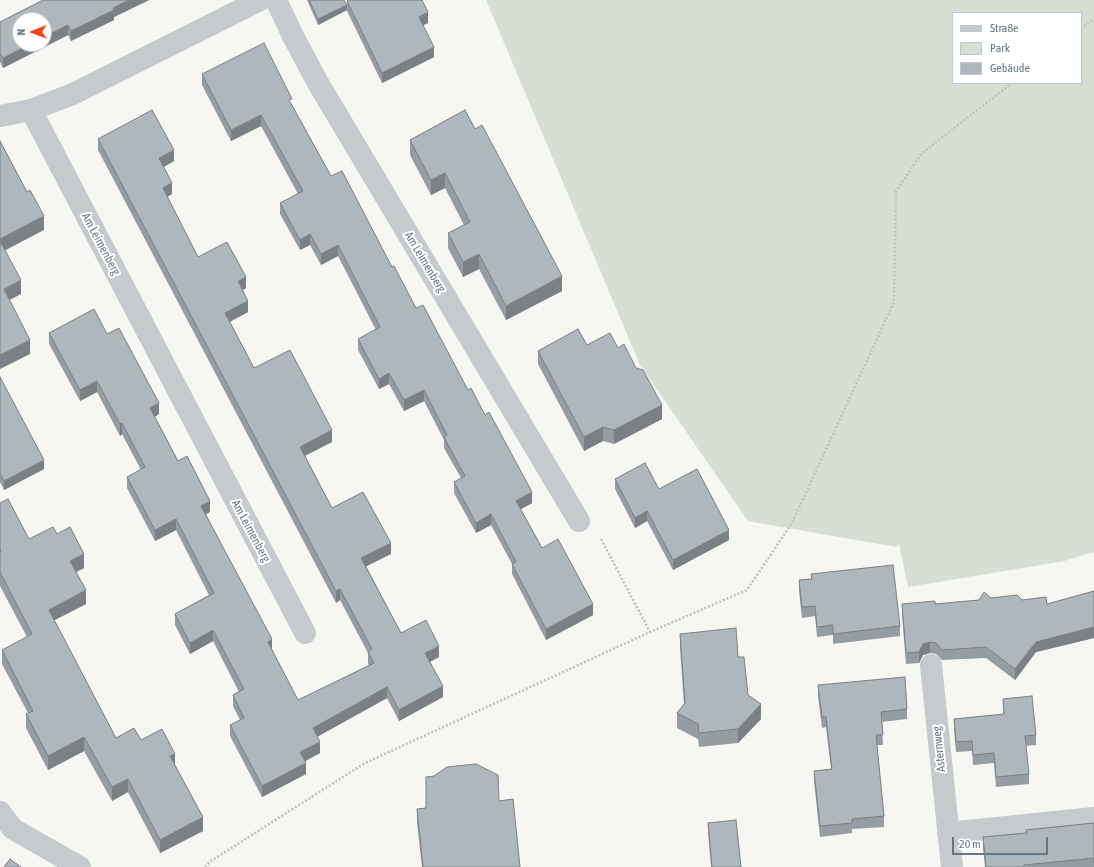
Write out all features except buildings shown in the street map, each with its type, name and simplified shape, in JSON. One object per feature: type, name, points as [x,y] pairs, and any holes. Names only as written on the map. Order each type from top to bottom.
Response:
[{"type":"street","points":[[0,116],[31,110],[73,94],[260,0]]},
{"type":"street","name":"Am Leimenberg","points":[[276,0],[318,83],[579,521]]},
{"type":"street","name":"Am Leimenberg","points":[[31,110],[305,633]]},
{"type":"street","name":"Asternweg","points":[[931,665],[952,867]]},
{"type":"street","points":[[0,812],[13,829],[80,867]]},
{"type":"street","points":[[948,833],[1094,818]]},
{"type":"path","points":[[1082,28],[1094,19]]},
{"type":"path","points":[[205,867],[211,860],[365,763],[650,632],[747,590],[792,523],[894,302],[896,192],[921,154],[1011,84]]},
{"type":"path","points":[[579,521],[598,534],[650,632]]},
{"type":"green space","points":[[486,0],[1094,0],[1094,552],[1064,561],[908,587],[899,544],[896,547],[748,521],[640,365]]}]
